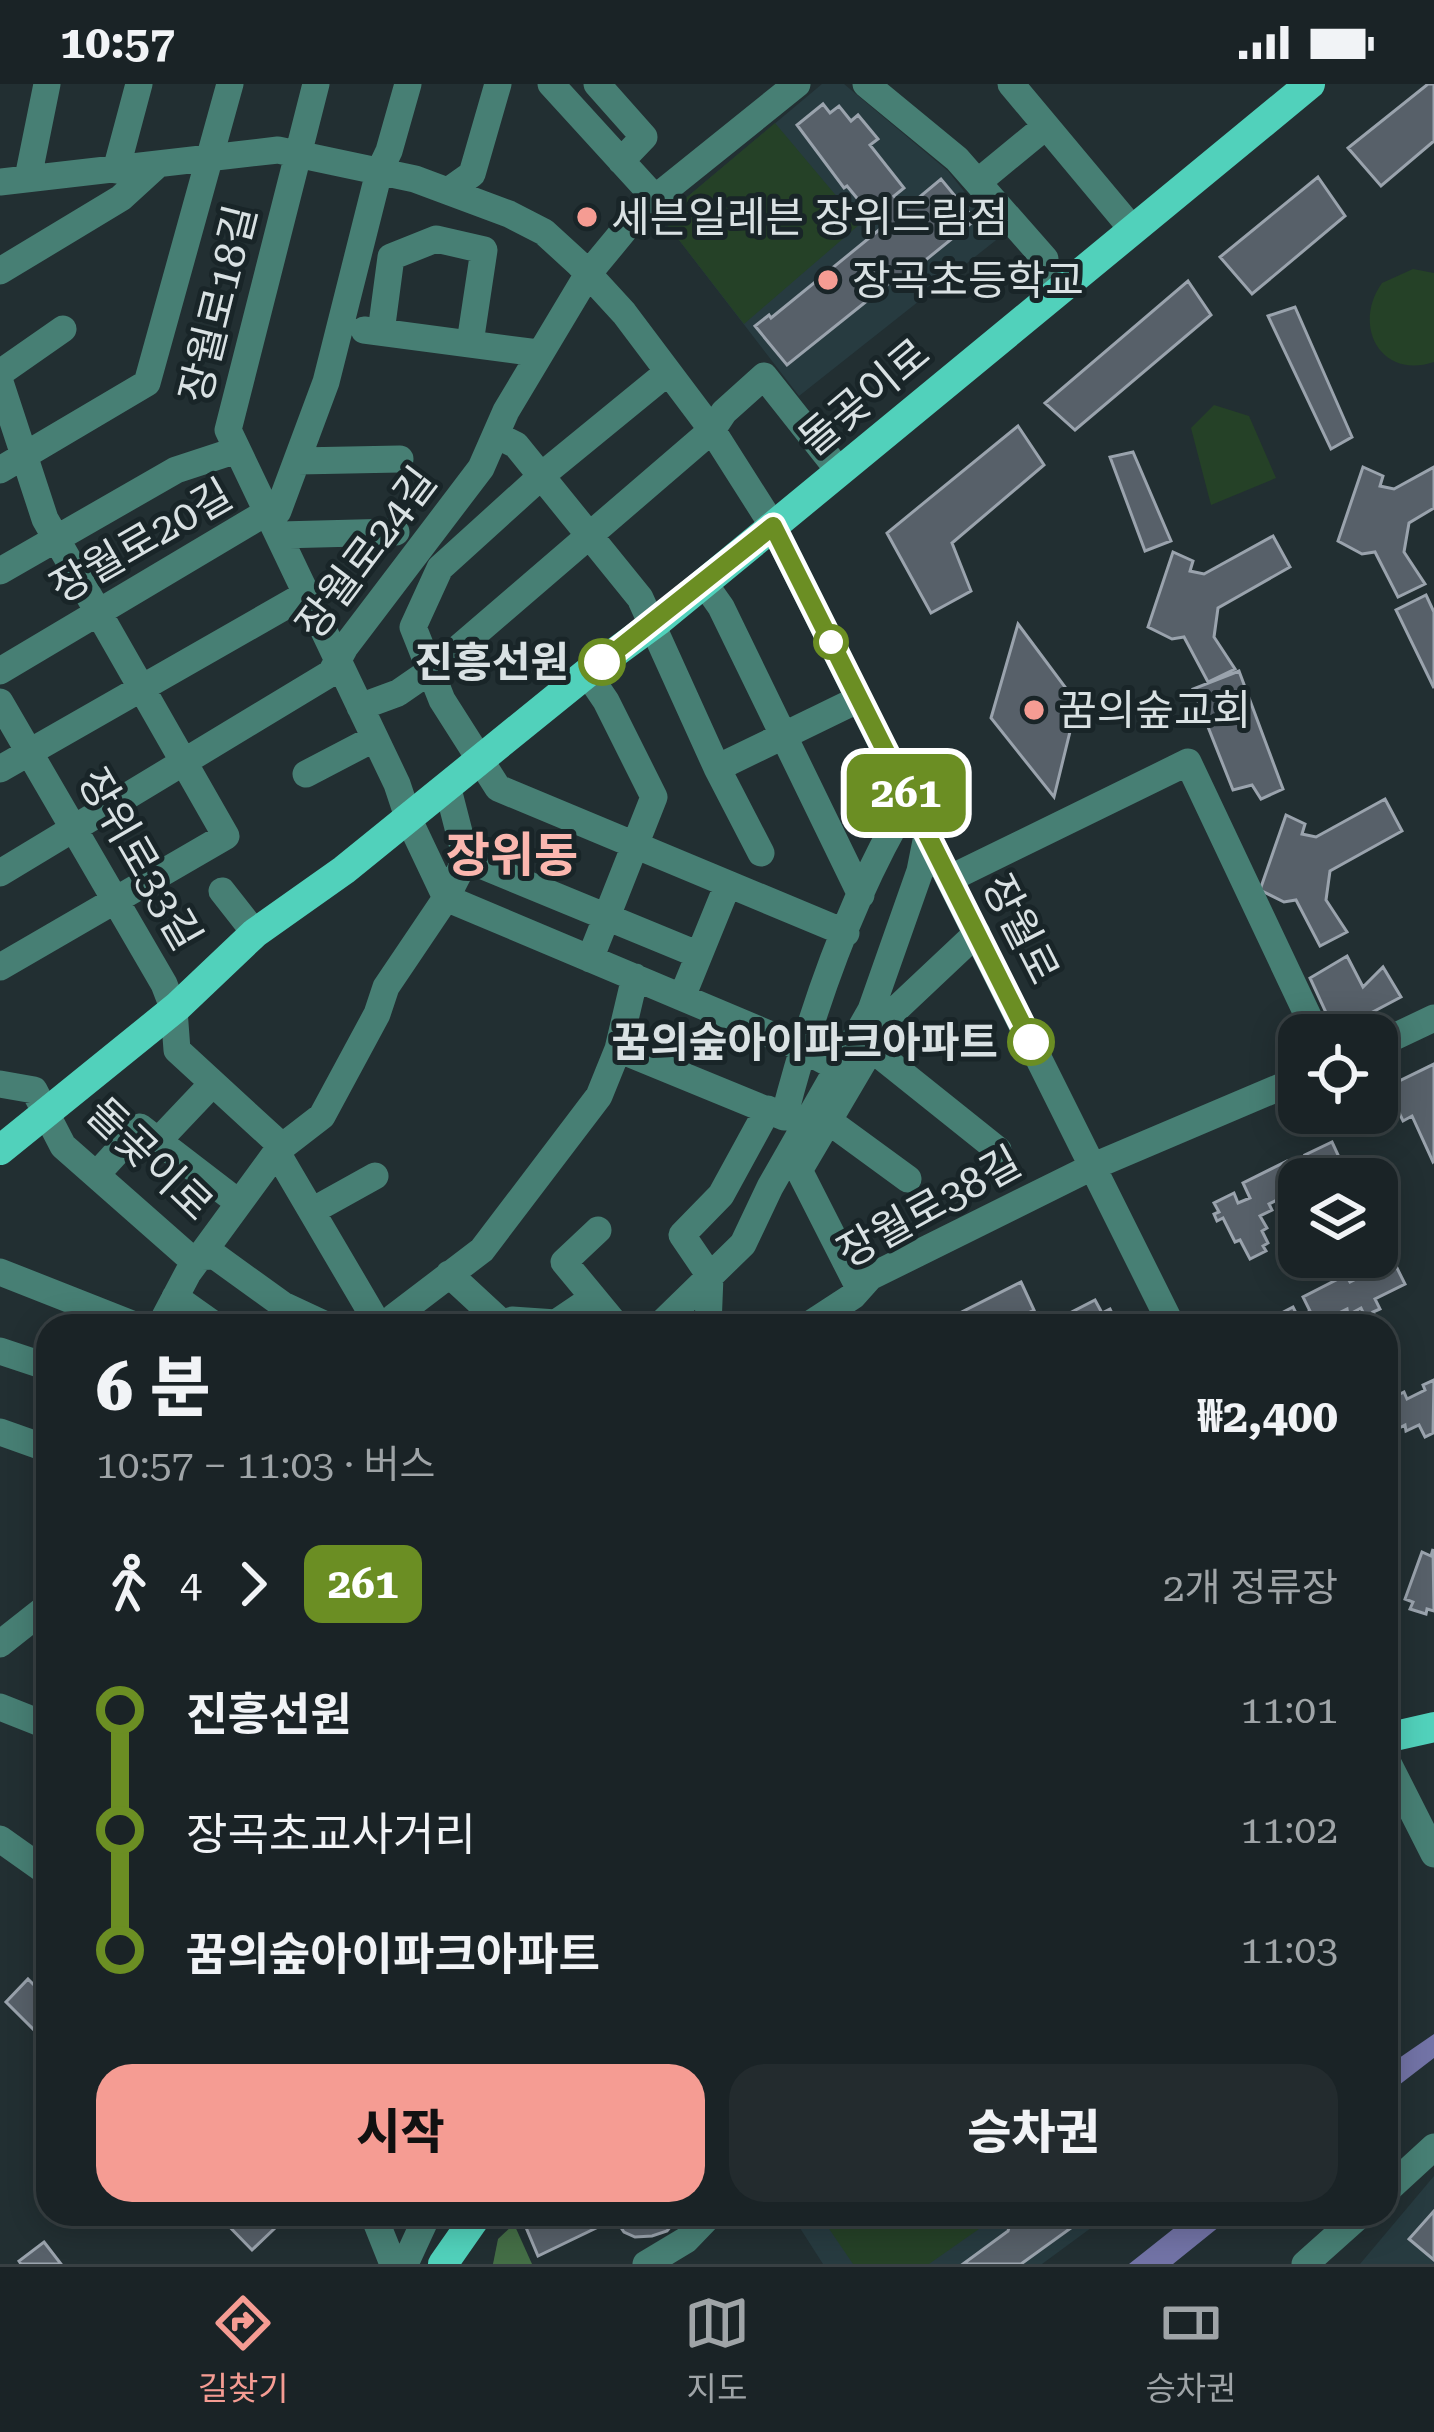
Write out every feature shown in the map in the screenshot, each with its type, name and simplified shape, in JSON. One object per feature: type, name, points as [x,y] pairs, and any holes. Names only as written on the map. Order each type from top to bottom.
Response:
[{"type":"main road","name":"돌곶이로","points":[[0,1150],[173,1010],[255,933],[409,820],[840,472],[1133,230],[1292,90]]},
{"type":"main road","points":[[1398,1735],[1434,1727]]},
{"type":"main road","points":[[443,2264],[470,2226]]},
{"type":"street","name":"장월로","points":[[47,84],[14,180],[278,150],[448,191],[509,214],[544,232],[588,274],[712,430],[773,526],[1166,1314]]},
{"type":"street","points":[[116,170],[139,84]]},
{"type":"street","points":[[12,463],[147,383],[230,84]]},
{"type":"street","name":"장월로18길","points":[[316,84],[228,430],[398,784],[409,820],[446,898]]},
{"type":"street","points":[[379,172],[408,84]]},
{"type":"street","points":[[448,191],[472,174],[498,84]]},
{"type":"street","points":[[551,84],[656,199]]},
{"type":"street","points":[[597,84],[644,137],[621,161]]},
{"type":"street","name":"장월로24길","points":[[0,873],[332,673],[338,660],[431,559],[538,353],[588,274],[761,95],[797,84]]},
{"type":"street","points":[[1011,84],[1133,230]]},
{"type":"street","points":[[881,88],[957,159],[1045,259],[1046,302]]},
{"type":"street","points":[[978,182],[1046,126]]},
{"type":"street","points":[[0,271],[121,198],[156,166]]},
{"type":"street","name":"장월로20길","points":[[0,671],[257,518],[275,525],[342,327],[379,172]]},
{"type":"street","points":[[381,332],[391,257],[436,239],[484,250],[470,343]]},
{"type":"street","points":[[342,327],[538,353]]},
{"type":"street","points":[[0,373],[63,329]]},
{"type":"street","points":[[668,372],[541,477],[431,559],[413,627],[442,700],[498,788],[846,933]]},
{"type":"street","points":[[360,707],[398,693],[429,671],[712,430],[724,412],[764,376],[840,472]]},
{"type":"street","points":[[0,382],[12,463],[226,836],[0,967]]},
{"type":"street","points":[[496,435],[516,445],[640,598],[761,853]]},
{"type":"street","points":[[0,571],[176,470],[236,450]]},
{"type":"street","points":[[298,461],[400,459]]},
{"type":"street","points":[[275,525],[396,532]]},
{"type":"street","points":[[704,583],[722,607],[861,895]]},
{"type":"street","name":"장위로33길","points":[[0,770],[308,593]]},
{"type":"street","points":[[587,673],[654,797],[590,959]]},
{"type":"street","points":[[717,768],[859,699]]},
{"type":"street","name":"장위로33길","points":[[0,702],[164,984],[173,1010],[177,1050],[275,1140],[311,1211],[375,1314]]},
{"type":"street","points":[[306,774],[375,738]]},
{"type":"street","points":[[949,879],[1188,762],[1307,1014]]},
{"type":"street","points":[[167,1314],[201,1256],[278,1150],[322,1116],[377,1014],[386,987],[446,898],[466,859],[448,789]]},
{"type":"street","points":[[859,1288],[799,1170],[796,1118],[802,1049],[881,846],[909,800]]},
{"type":"street","points":[[708,1314],[710,1276],[682,1235],[838,1068],[871,1010],[920,871],[927,836]]},
{"type":"street","points":[[466,859],[699,955]]},
{"type":"street","points":[[682,997],[728,884]]},
{"type":"street","points":[[222,891],[255,933]]},
{"type":"street","points":[[446,898],[838,1068]]},
{"type":"street","points":[[743,1244],[796,1118],[873,1050],[892,1013],[976,933]]},
{"type":"street","points":[[397,1314],[482,1250],[599,1096],[618,1049],[635,977]]},
{"type":"street","points":[[1398,1035],[1434,1018]]},
{"type":"street","points":[[618,1049],[796,1118],[908,1179]]},
{"type":"street","points":[[873,1050],[998,1150]]},
{"type":"street","points":[[96,1175],[213,1083]]},
{"type":"street","points":[[0,1084],[34,1090],[46,1111]]},
{"type":"street","name":"장월로38길","points":[[826,1314],[853,1297],[871,1277],[1094,1166],[1278,1088]]},
{"type":"street","name":"돌곶이로","points":[[46,1111],[63,1146],[189,1257],[215,1256],[288,1314]]},
{"type":"street","points":[[149,1134],[239,1203]]},
{"type":"street","points":[[671,1314],[743,1244],[799,1170]]},
{"type":"street","points":[[311,1211],[375,1176]]},
{"type":"street","points":[[598,1230],[564,1262],[607,1314]]},
{"type":"street","points":[[0,1272],[107,1314]]},
{"type":"street","points":[[449,1274],[490,1314]]},
{"type":"street","points":[[176,1297],[199,1314]]},
{"type":"street","points":[[569,1314],[593,1298]]},
{"type":"street","points":[[0,1351],[36,1363]]},
{"type":"street","points":[[0,1432],[36,1445]]},
{"type":"street","points":[[0,1644],[36,1616]]},
{"type":"street","points":[[0,1707],[36,1721]]},
{"type":"street","points":[[1398,1783],[1434,1854]]},
{"type":"street","points":[[0,1839],[36,1864]]},
{"type":"street","points":[[1398,2180],[1434,2147]]},
{"type":"street","points":[[378,2226],[393,2264]]},
{"type":"street","points":[[404,2264],[422,2226]]},
{"type":"street","points":[[646,2264],[686,2240],[699,2226]]},
{"type":"street","points":[[1305,2264],[1348,2226]]},
{"type":"shaded area","name":"장곡초등학교","points":[[822,84],[844,84],[948,171],[1000,237],[799,396],[662,218]]},
{"type":"shaded area","points":[[1434,2176],[1434,2264],[1360,2264],[1392,2226],[1398,2226],[1398,2219]]},
{"type":"shaded area","points":[[799,2226],[1094,2226],[1042,2264],[823,2264]]},
{"type":"green space","points":[[775,123],[860,224],[744,324],[662,218]]},
{"type":"green space","points":[[1413,269],[1434,273],[1434,362],[1415,365],[1386,356],[1376,345],[1370,316],[1382,283]]},
{"type":"green space","points":[[1214,405],[1249,416],[1276,478],[1211,505],[1191,428]]},
{"type":"green space","points":[[515,2226],[532,2264],[493,2264],[498,2239]]},
{"type":"green space","points":[[827,2226],[983,2226],[929,2264],[853,2264]]},
{"type":"water","points":[[1434,2034],[1434,2058],[1398,2086],[1398,2059]]},
{"type":"water","points":[[1177,2226],[1220,2226],[1173,2264],[1129,2264]]},
{"type":"building","points":[[1434,84],[1434,141],[1381,186],[1348,148]]},
{"type":"building","points":[[823,104],[830,113],[839,106],[851,121],[858,115],[878,139],[870,145],[904,188],[894,196],[904,210],[941,179],[975,220],[787,365],[755,326],[890,221],[879,208],[871,215],[844,188],[797,125]]},
{"type":"building","points":[[1318,177],[1345,216],[1252,294],[1220,257]]},
{"type":"building","points":[[1188,281],[1211,315],[1075,430],[1045,403]]},
{"type":"building","points":[[1295,307],[1352,437],[1331,449],[1268,316]]},
{"type":"building","points":[[1018,426],[1044,465],[952,543],[971,591],[931,613],[887,533]]},
{"type":"building","points":[[1133,452],[1171,541],[1145,551],[1110,457]]},
{"type":"building","points":[[1363,467],[1383,476],[1380,486],[1394,489],[1434,467],[1434,508],[1409,523],[1404,552],[1425,584],[1398,597],[1375,552],[1362,554],[1338,541]]},
{"type":"building","points":[[1273,536],[1290,567],[1218,608],[1214,637],[1235,669],[1208,682],[1184,637],[1172,639],[1148,627],[1173,552],[1193,561],[1190,571],[1204,574]]},
{"type":"building","points":[[1426,595],[1434,612],[1434,688],[1396,610]]},
{"type":"building","name":"꿈의숲교회","points":[[1018,624],[1077,703],[1054,797],[991,718]]},
{"type":"building","points":[[1239,671],[1283,789],[1261,799],[1252,785],[1233,790],[1193,689]]},
{"type":"building","points":[[1385,799],[1402,831],[1330,871],[1326,900],[1347,932],[1320,946],[1296,900],[1284,902],[1260,890],[1286,815],[1305,824],[1302,834],[1316,837]]},
{"type":"building","points":[[1347,956],[1363,987],[1383,967],[1401,997],[1369,1014],[1327,1014],[1310,978]]},
{"type":"building","points":[[1434,1064],[1433,1162],[1412,1116],[1403,1121],[1398,1110],[1398,1082]]},
{"type":"building","points":[[1332,1142],[1339,1158],[1307,1158]]},
{"type":"building","points":[[1278,1166],[1278,1200],[1269,1204],[1272,1210],[1260,1216],[1267,1228],[1262,1231],[1266,1251],[1250,1259],[1223,1218],[1217,1221],[1214,1214],[1219,1212],[1214,1203],[1234,1193],[1238,1203],[1250,1198],[1243,1183]]},
{"type":"building","points":[[1398,1270],[1405,1284],[1375,1299],[1380,1309],[1374,1314],[1364,1314],[1361,1308],[1350,1314],[1347,1309],[1337,1314],[1304,1314],[1310,1311],[1303,1297],[1340,1278],[1350,1282],[1398,1278]]},
{"type":"building","points":[[1021,1282],[1034,1310],[1026,1314],[958,1314]]},
{"type":"building","points":[[1095,1300],[1102,1313],[1110,1309],[1112,1314],[1068,1314]]},
{"type":"building","points":[[1434,1380],[1433,1433],[1425,1437],[1419,1425],[1406,1431],[1405,1425],[1398,1429],[1398,1395],[1404,1392],[1407,1399]]},
{"type":"building","points":[[1433,1549],[1434,1611],[1427,1609],[1426,1614],[1410,1609],[1413,1602],[1405,1599],[1422,1552],[1431,1556]]},
{"type":"building","points":[[28,1979],[36,1987],[36,2032],[6,2002]]},
{"type":"building","points":[[1434,2211],[1434,2260],[1409,2239]]},
{"type":"building","points":[[229,2226],[275,2228],[252,2250]]},
{"type":"building","points":[[525,2226],[600,2226],[538,2256]]},
{"type":"building","points":[[620,2226],[671,2226],[652,2236],[624,2232]]},
{"type":"building","points":[[1009,2226],[1074,2226],[1021,2264],[963,2264]]},
{"type":"building","points":[[44,2242],[61,2264],[21,2264],[19,2261]]},
{"type":"bus line","name":"261","points":[[602,662],[773,526],[1031,1042]]},
{"type":"place","name":"세븐일레븐 장위드림점","points":[[587,217]]},
{"type":"place","name":"장곡초등학교","points":[[828,280]]},
{"type":"place","name":"진흥선원","points":[[602,662]]},
{"type":"place","name":"꿈의숲교회","points":[[1034,710]]},
{"type":"place","name":"꿈의숲아이파크아파트","points":[[1031,1042]]},
{"type":"district","name":"장위동","points":[[512,856]]}]
